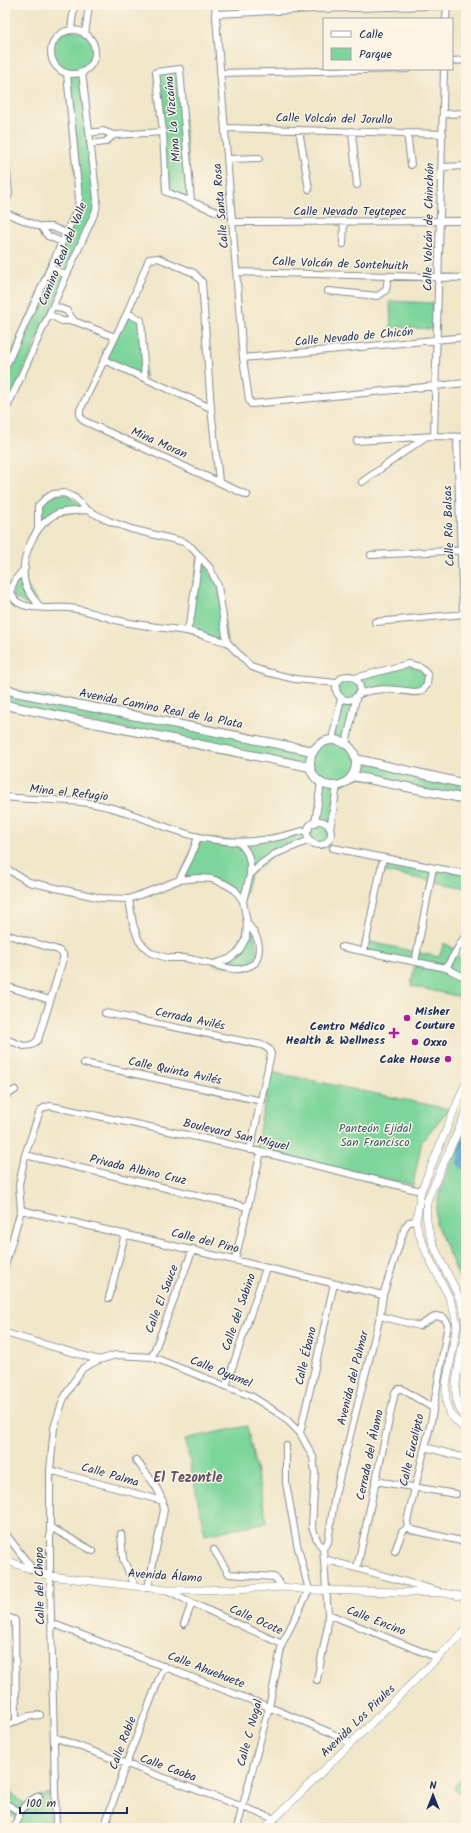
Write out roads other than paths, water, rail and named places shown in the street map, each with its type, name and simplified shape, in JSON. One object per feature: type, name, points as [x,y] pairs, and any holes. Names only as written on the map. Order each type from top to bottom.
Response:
[{"type":"main road","name":"Avenida Camino Real de la Plata","points":[[5,688],[15,692],[313,752]]},
{"type":"main road","points":[[5,705],[310,767]]},
{"type":"main road","points":[[332,740],[346,744],[352,749],[356,759],[356,770],[353,776],[347,782],[337,786],[321,783],[313,774],[310,767],[310,759],[318,745],[332,740]]},
{"type":"main road","points":[[356,759],[466,784]]},
{"type":"main road","points":[[353,776],[466,799]]},
{"type":"street","points":[[71,30],[74,5]]},
{"type":"street","points":[[85,35],[89,5]]},
{"type":"street","name":"Calle Santa Rosa","points":[[215,5],[238,272],[243,358],[249,400],[251,404],[436,386]]},
{"type":"street","points":[[446,18],[447,6]]},
{"type":"street","points":[[215,14],[314,7],[466,6]]},
{"type":"street","points":[[71,30],[78,31],[85,35],[93,43],[94,56],[92,63],[82,72],[67,74],[54,64],[51,52],[55,39],[71,30]]},
{"type":"street","points":[[453,61],[466,60]]},
{"type":"street","name":"Mina La Vizcaína","points":[[191,202],[180,69],[156,72],[163,132],[166,192],[191,202],[225,215]]},
{"type":"street","points":[[220,73],[360,70]]},
{"type":"street","name":"Calle Volcán de Chinchón","points":[[434,436],[440,278],[444,70]]},
{"type":"street","name":"Camino Real del Valle","points":[[5,412],[96,210],[97,198],[82,72]]},
{"type":"street","name":"Camino Real del Valle","points":[[5,366],[7,356],[51,268],[78,207],[79,198],[67,74]]},
{"type":"street","points":[[443,114],[466,113]]},
{"type":"street","name":"Calle Volcán del Jorullo","points":[[225,128],[443,134]]},
{"type":"street","points":[[299,130],[309,189]]},
{"type":"street","points":[[352,131],[357,185]]},
{"type":"street","name":"Mina La Vizcaína","points":[[89,133],[103,132],[114,135],[163,132]]},
{"type":"street","points":[[407,132],[411,165]]},
{"type":"street","name":"Mina La Vizcaína","points":[[90,144],[105,142],[114,135]]},
{"type":"street","points":[[5,152],[10,194],[5,203]]},
{"type":"street","points":[[228,159],[259,158]]},
{"type":"street","points":[[442,167],[466,166]]},
{"type":"street","points":[[5,213],[41,226],[52,227],[66,233]]},
{"type":"street","points":[[343,244],[344,221]]},
{"type":"street","name":"Calle Nevado Teytepec","points":[[233,222],[466,221]]},
{"type":"street","points":[[41,226],[48,236],[62,242]]},
{"type":"street","name":"Mina Moran","points":[[158,258],[194,273],[202,282],[211,408],[219,482],[84,421],[80,416],[80,410],[127,313],[149,259],[158,258]]},
{"type":"street","points":[[51,268],[66,275]]},
{"type":"street","name":"Calle Volcán de Sontehuith","points":[[238,272],[466,278]]},
{"type":"street","points":[[328,291],[378,296],[383,294],[386,290],[388,276]]},
{"type":"street","points":[[54,306],[67,311],[74,320]]},
{"type":"street","points":[[127,313],[141,320],[145,378]]},
{"type":"street","points":[[50,315],[62,320],[74,320],[115,337]]},
{"type":"street","name":"Calle Nevado de Chicón","points":[[243,358],[466,337]]},
{"type":"street","points":[[104,360],[211,408]]},
{"type":"street","points":[[436,386],[466,383]]},
{"type":"street","points":[[357,441],[434,436],[466,437]]},
{"type":"street","points":[[362,482],[425,437]]},
{"type":"street","name":"Calle Río Balsas","points":[[457,437],[459,498],[463,550],[464,614]]},
{"type":"street","points":[[219,482],[247,495]]},
{"type":"street","points":[[38,528],[38,506],[45,498],[53,494],[64,493],[75,498],[87,510],[131,529],[184,542],[210,568],[218,586],[227,642]]},
{"type":"street","points":[[459,498],[466,498]]},
{"type":"street","points":[[40,607],[28,591],[25,582],[26,555],[38,528],[60,513],[87,510]]},
{"type":"street","points":[[371,555],[463,550]]},
{"type":"street","points":[[187,631],[191,617],[198,555]]},
{"type":"street","points":[[25,568],[12,585],[12,596],[17,601],[40,607],[84,609],[115,620],[187,631],[227,642],[251,667],[295,679],[337,683]]},
{"type":"street","points":[[375,622],[464,614]]},
{"type":"street","points":[[408,664],[421,667],[428,674],[428,682],[425,688],[420,691],[411,692],[385,688],[368,690],[348,701],[341,698],[336,691],[337,683],[343,677],[347,676],[355,678],[408,664]]},
{"type":"street","points":[[346,744],[360,684],[355,678]]},
{"type":"street","points":[[332,740],[341,698]]},
{"type":"street","points":[[321,783],[314,823],[309,828],[308,836],[310,840],[316,844],[323,844],[329,840],[337,786]]},
{"type":"street","name":"Mina el Refugio","points":[[5,797],[108,806],[198,837],[238,842],[280,838],[309,828]]},
{"type":"street","points":[[314,823],[325,823],[330,829]]},
{"type":"street","points":[[179,880],[191,856],[198,837]]},
{"type":"street","points":[[250,874],[275,854],[310,840]]},
{"type":"street","points":[[213,964],[229,959],[239,951],[246,938],[247,923],[243,901],[251,864],[249,856],[238,842]]},
{"type":"street","points":[[333,848],[466,874]]},
{"type":"street","points":[[364,951],[383,858]]},
{"type":"street","points":[[5,868],[29,882],[101,898],[129,899],[179,880],[198,878],[212,879],[235,890],[243,901]]},
{"type":"street","points":[[415,962],[433,868]]},
{"type":"street","points":[[129,899],[133,924],[139,941],[151,953],[168,958],[185,958],[236,970],[245,969],[255,963],[260,947],[258,939],[247,923]]},
{"type":"street","points":[[5,934],[58,950],[63,954],[63,959],[38,1040],[32,1045],[24,1046],[5,1039]]},
{"type":"street","points":[[446,968],[466,934]]},
{"type":"street","points":[[342,947],[446,968],[466,978]]},
{"type":"street","points":[[5,986],[50,1000]]},
{"type":"street","name":"Cerrada Avilés","points":[[105,1013],[262,1046],[269,1049],[271,1054],[262,1101]]},
{"type":"street","name":"Calle Quinta Avilés","points":[[84,1063],[262,1101]]},
{"type":"street","points":[[466,1082],[421,1191],[416,1220],[418,1231],[432,1264],[449,1297],[457,1326],[446,1385],[446,1401],[449,1413],[466,1431]]},
{"type":"street","points":[[5,1096],[15,1090]]},
{"type":"street","points":[[250,1150],[262,1101]]},
{"type":"street","name":"Boulevard San Miguel","points":[[25,1155],[40,1111],[45,1107],[52,1106],[261,1152],[421,1191]]},
{"type":"street","points":[[466,1114],[428,1198],[426,1208],[428,1230],[465,1314],[456,1399],[458,1409],[466,1417]]},
{"type":"street","points":[[235,1260],[261,1152]]},
{"type":"street","points":[[5,1266],[21,1210],[19,1185],[25,1155]]},
{"type":"street","name":"Privada Albino Cruz","points":[[25,1155],[247,1207]]},
{"type":"street","name":"Calle del Pino","points":[[21,1210],[193,1249],[266,1268],[383,1295]]},
{"type":"street","name":"Avenida del Palmar","points":[[324,1548],[328,1542],[335,1495],[380,1316],[383,1295],[405,1227],[410,1222],[416,1220]]},
{"type":"street","points":[[109,1298],[125,1234]]},
{"type":"street","name":"Calle El Sauce","points":[[152,1357],[193,1249]]},
{"type":"street","points":[[432,1264],[441,1260]]},
{"type":"street","name":"Calle del Sabino","points":[[226,1386],[266,1268]]},
{"type":"street","name":"Calle Ébano","points":[[300,1433],[334,1284]]},
{"type":"street","name":"Calle Eucalipto","points":[[380,1316],[419,1326],[436,1316],[444,1318],[448,1324],[425,1447],[407,1521],[408,1527]]},
{"type":"street","points":[[5,1333],[99,1360]]},
{"type":"street","name":"Calle Oyamel","points":[[99,1360],[116,1355],[152,1357],[226,1386],[283,1416],[300,1433],[313,1457],[315,1473],[312,1527],[318,1542],[324,1548]]},
{"type":"street","name":"Calle del Chopo","points":[[56,1828],[50,1576],[50,1470],[54,1428],[63,1400],[83,1368],[99,1360]]},
{"type":"street","name":"Cerrada del Álamo","points":[[357,1568],[395,1392],[398,1389],[402,1389],[433,1408]]},
{"type":"street","points":[[286,1446],[286,1483],[290,1512],[308,1590]]},
{"type":"street","points":[[425,1447],[462,1457]]},
{"type":"street","points":[[136,1460],[159,1491],[163,1501],[164,1510],[148,1588]]},
{"type":"street","name":"Calle Palma","points":[[50,1470],[163,1501]]},
{"type":"street","points":[[375,1481],[415,1486],[456,1494]]},
{"type":"street","points":[[50,1527],[93,1551]]},
{"type":"street","points":[[395,1551],[402,1532],[408,1527],[412,1530],[466,1542]]},
{"type":"street","points":[[5,1533],[33,1570]]},
{"type":"street","points":[[121,1534],[124,1559],[135,1586]]},
{"type":"street","points":[[324,1548],[326,1590]]},
{"type":"street","points":[[214,1550],[229,1574],[274,1576],[283,1587]]},
{"type":"street","name":"Avenida Álamo","points":[[324,1559],[466,1598]]},
{"type":"street","name":"Avenida Álamo","points":[[5,1560],[50,1576],[97,1583],[167,1590],[283,1587],[308,1590],[443,1592]]},
{"type":"street","name":"Calle Ocote","points":[[167,1590],[282,1644],[308,1590]]},
{"type":"street","name":"Calle Encino","points":[[326,1590],[328,1614],[438,1658]]},
{"type":"street","points":[[184,1624],[192,1603]]},
{"type":"street","points":[[317,1680],[327,1630],[328,1614]]},
{"type":"street","points":[[5,1616],[15,1620],[16,1721]]},
{"type":"street","name":"Calle Ahuehuete","points":[[51,1623],[269,1707],[329,1732],[350,1744]]},
{"type":"street","name":"Avenida Los Pirules","points":[[265,1828],[466,1630]]},
{"type":"street","name":"Calle C Nogal","points":[[237,1828],[241,1807],[269,1707],[282,1644]]},
{"type":"street","name":"Calle Roble","points":[[104,1826],[164,1666]]},
{"type":"street","points":[[5,1726],[30,1716],[40,1715]]},
{"type":"street","name":"Calle Caoba","points":[[54,1737],[275,1819]]},
{"type":"street","points":[[16,1828],[16,1822],[20,1812],[30,1800],[39,1796]]},
{"type":"street","points":[[5,1803],[20,1812]]},
{"type":"street","points":[[104,1826],[113,1828]]},
{"type":"water","points":[[466,1135],[466,1171],[458,1164],[460,1149]]},
{"type":"place","name":"Misher Couture","points":[[407,1018]]},
{"type":"place","name":"Centro Médico Health & Wellness","points":[[394,1033]]},
{"type":"place","name":"Oxxo","points":[[415,1042]]},
{"type":"place","name":"Cake House","points":[[448,1059]]},
{"type":"district","name":"El Tezontle","points":[[188,1478]]},
{"type":"park label","name":"Panteón Ejidal San Francisco","points":[[375,1135]]}]
